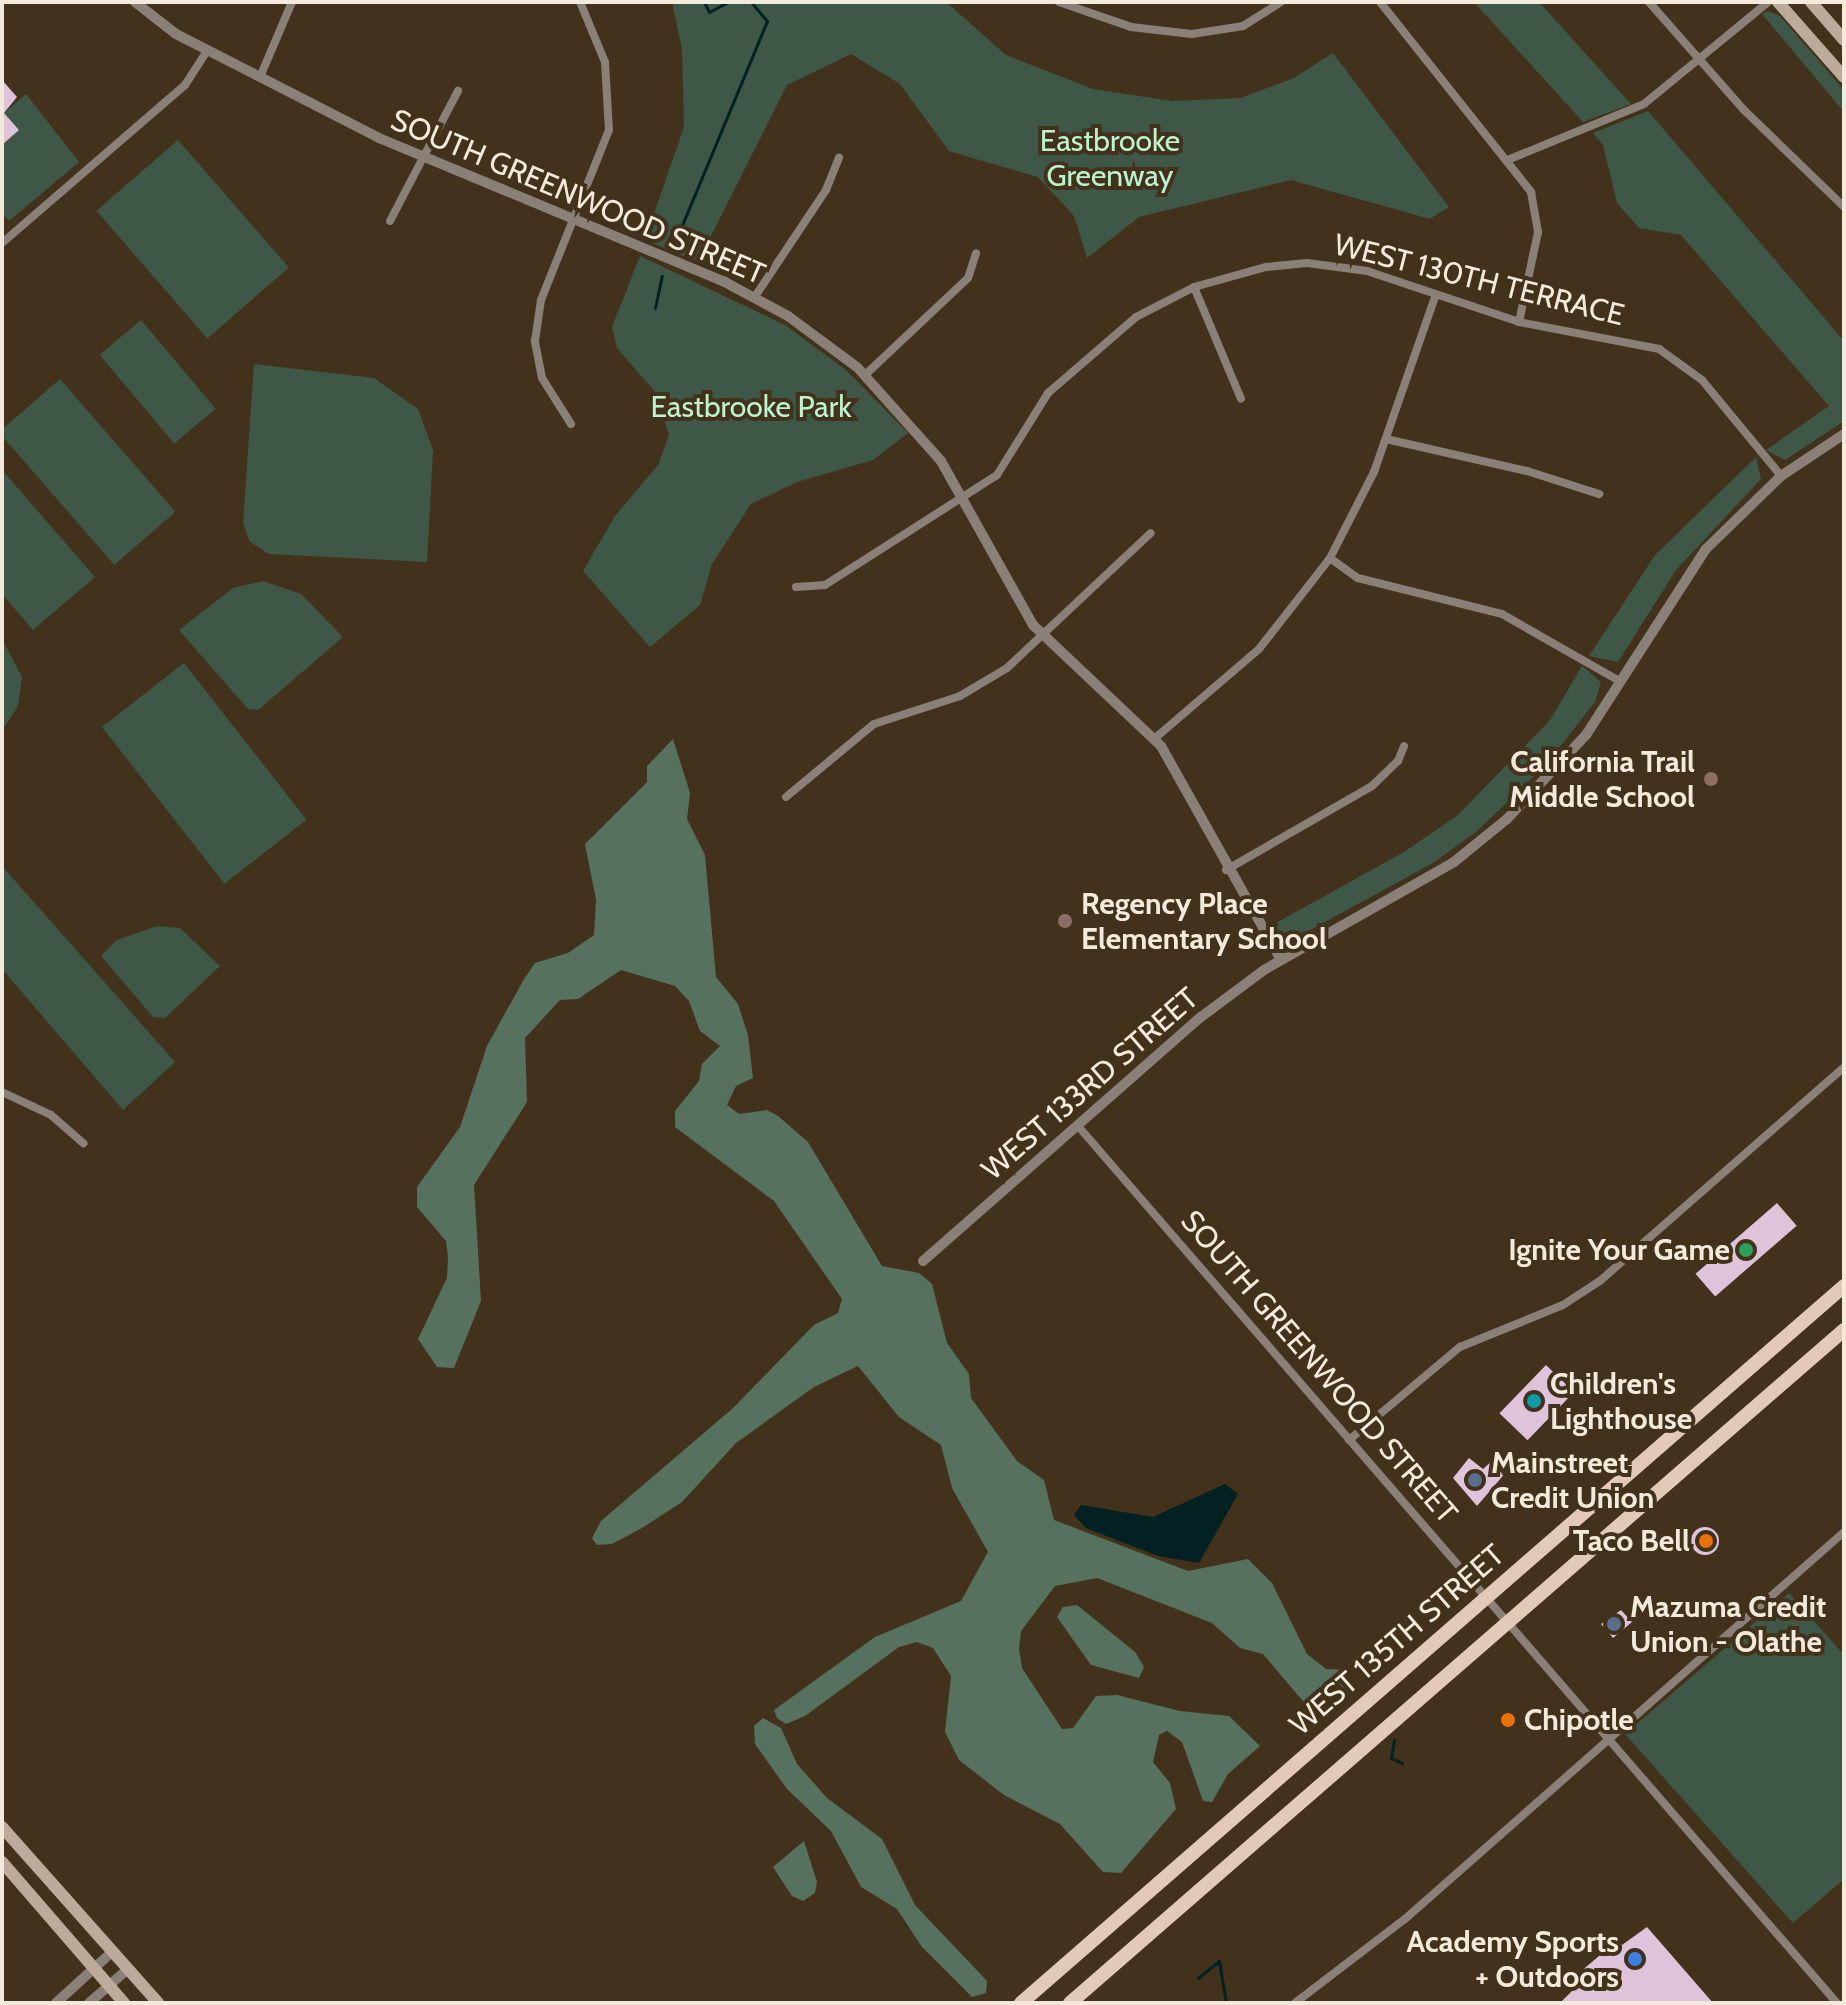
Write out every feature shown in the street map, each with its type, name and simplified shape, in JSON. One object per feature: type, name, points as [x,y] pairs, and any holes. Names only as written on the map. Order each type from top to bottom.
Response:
[{"type":"main road","points":[[1778,2],[1844,77]]},
{"type":"main road","points":[[1811,2],[1844,40]]},
{"type":"main road","name":"WEST 135TH STREET","points":[[1021,2003],[1844,1286]]},
{"type":"main road","name":"WEST 135TH STREET","points":[[1075,2000],[1844,1330]]},
{"type":"main road","points":[[2,1827],[158,2003]]},
{"type":"main road","points":[[2,1862],[124,2003]]},
{"type":"street","name":"SOUTH GREENWOOD STREET","points":[[135,2],[207,51],[425,158],[754,298],[821,338],[865,375],[926,441],[962,496],[1004,581],[1041,635],[1154,739],[1178,771],[1226,870],[1281,960]]},
{"type":"street","points":[[260,77],[292,2]]},
{"type":"street","points":[[571,424],[542,378],[535,341],[541,300],[576,220],[611,114],[605,62],[580,2]]},
{"type":"street","points":[[1059,2],[1131,27],[1192,34],[1243,26],[1281,2]]},
{"type":"street","points":[[1380,2],[1510,159],[1531,192],[1538,221],[1519,322]]},
{"type":"street","points":[[1649,2],[1699,59],[1844,207]]},
{"type":"street","points":[[1510,159],[1627,114],[1768,2]]},
{"type":"street","points":[[2,243],[185,85],[207,51]]},
{"type":"street","points":[[390,221],[458,91]]},
{"type":"street","points":[[754,298],[826,190],[839,158]]},
{"type":"street","points":[[865,375],[968,278],[976,253]]},
{"type":"street","name":"WEST 130TH TERRACE","points":[[796,587],[825,585],[1006,467],[1048,393],[1068,372],[1136,317],[1194,287],[1238,272],[1307,263],[1367,271],[1519,322],[1650,347],[1676,358],[1781,476]]},
{"type":"street","points":[[1194,287],[1241,399]]},
{"type":"street","points":[[1154,739],[1259,649],[1330,558],[1386,439],[1436,294]]},
{"type":"street","name":"WEST 133RD STREET","points":[[923,1261],[1201,1017],[1281,960],[1417,885],[1498,827],[1561,765],[1621,682],[1696,562],[1781,476],[1844,434]]},
{"type":"street","points":[[1386,439],[1527,471],[1599,494]]},
{"type":"street","points":[[786,797],[874,724],[960,696],[1007,668],[1151,533]]},
{"type":"street","points":[[1330,558],[1338,569],[1369,582],[1502,614],[1621,682]]},
{"type":"street","points":[[1226,870],[1372,786],[1398,761],[1404,746]]},
{"type":"street","points":[[1349,1440],[1475,1337],[1563,1305],[1601,1280],[1844,1067]]},
{"type":"street","points":[[2,1092],[51,1115],[83,1143]]},
{"type":"street","name":"SOUTH GREENWOOD STREET","points":[[1078,1126],[1837,2003]]},
{"type":"street","points":[[1295,2003],[1405,1919],[1606,1738],[1844,1532]]},
{"type":"street","points":[[56,2003],[113,1951]]},
{"type":"street","points":[[89,2003],[128,1969]]},
{"type":"green space","name":"Eastbrooke Greenway","points":[[672,2],[946,2],[1006,55],[1093,89],[1172,101],[1240,98],[1294,78],[1333,53],[1449,207],[1430,219],[1291,180],[1139,217],[1087,258],[1074,216],[1038,177],[949,151],[900,84],[851,54],[787,85],[698,262],[645,240],[684,127],[682,49]]},
{"type":"green space","points":[[1474,2],[1539,2],[1631,104],[1583,122]]},
{"type":"green space","points":[[1768,11],[1780,16],[1844,90],[1844,112],[1762,14]]},
{"type":"green space","points":[[26,94],[79,162],[9,221],[2,213],[2,145],[19,130],[4,113]]},
{"type":"green space","points":[[1648,111],[1844,341],[1844,421],[1785,460],[1766,450],[1829,406],[1681,235],[1639,228],[1617,203],[1603,145],[1593,133]]},
{"type":"green space","points":[[178,140],[289,268],[207,338],[96,211]]},
{"type":"green space","name":"Eastbrooke Park","points":[[640,256],[785,325],[846,370],[908,433],[873,460],[797,482],[751,504],[712,564],[700,605],[650,647],[583,571],[615,516],[658,465],[669,435],[656,393],[617,348],[612,327]]},
{"type":"green space","points":[[141,320],[216,409],[174,444],[100,355]]},
{"type":"green space","points":[[254,364],[374,378],[418,409],[433,450],[427,562],[269,554],[250,542],[243,523]]},
{"type":"green space","points":[[60,379],[175,512],[114,565],[2,436],[2,429]]},
{"type":"green space","points":[[1756,457],[1761,479],[1676,570],[1618,662],[1589,656],[1655,555]]},
{"type":"green space","points":[[2,470],[95,577],[33,630],[2,594]]},
{"type":"green space","points":[[263,581],[301,594],[343,637],[258,710],[248,709],[179,630],[233,588]]},
{"type":"green space","points":[[2,639],[22,677],[18,706],[2,731]]},
{"type":"green space","points":[[184,663],[307,820],[225,884],[102,727]]},
{"type":"green space","points":[[1582,666],[1601,682],[1595,702],[1544,767],[1477,831],[1433,863],[1288,942],[1267,928],[1404,852],[1458,815],[1550,720]]},
{"type":"green space","points":[[673,739],[690,793],[687,819],[705,855],[716,977],[738,1004],[748,1035],[753,1078],[736,1086],[727,1105],[739,1114],[767,1110],[808,1142],[882,1266],[919,1273],[932,1284],[947,1343],[969,1374],[971,1398],[1017,1461],[1044,1480],[1054,1520],[1188,1571],[1248,1559],[1272,1583],[1307,1654],[1326,1669],[1351,1670],[1343,1694],[1313,1713],[1263,1654],[1240,1648],[1212,1623],[1097,1578],[1055,1586],[1021,1631],[1019,1649],[1022,1668],[1062,1729],[1073,1728],[1096,1696],[1117,1695],[1180,1711],[1229,1716],[1260,1746],[1228,1774],[1212,1802],[1203,1801],[1182,1742],[1167,1731],[1159,1735],[1153,1762],[1170,1783],[1176,1809],[1121,1873],[1103,1872],[1060,1824],[1004,1795],[959,1760],[945,1732],[951,1676],[933,1648],[917,1642],[899,1647],[805,1716],[786,1724],[777,1718],[774,1710],[875,1637],[961,1601],[988,1552],[952,1488],[941,1445],[899,1417],[858,1366],[814,1387],[736,1443],[682,1502],[642,1528],[612,1544],[597,1545],[592,1538],[601,1521],[732,1409],[814,1325],[838,1313],[842,1299],[774,1201],[675,1127],[675,1111],[699,1081],[702,1064],[720,1046],[700,1031],[689,1001],[675,986],[621,970],[578,999],[560,1000],[525,1038],[527,1102],[474,1185],[481,1301],[454,1368],[437,1367],[418,1339],[447,1278],[448,1257],[446,1241],[417,1207],[417,1187],[460,1127],[487,1046],[535,963],[568,953],[594,935],[596,900],[585,844],[647,782],[647,766]]},
{"type":"green space","points":[[2,866],[175,1062],[123,1110],[2,969]]},
{"type":"green space","points":[[157,926],[180,928],[220,966],[165,1018],[153,1017],[101,956],[117,940]]},
{"type":"green space","points":[[1789,1593],[1844,1655],[1844,1879],[1793,1923],[1625,1734]]},
{"type":"green space","points":[[1077,1605],[1135,1652],[1144,1667],[1139,1678],[1091,1665],[1057,1617],[1063,1607]]},
{"type":"green space","points":[[763,1718],[781,1728],[797,1764],[827,1798],[882,1839],[915,1905],[987,1981],[986,1993],[972,1997],[922,1947],[897,1909],[861,1887],[831,1831],[787,1789],[755,1744],[754,1726]]},
{"type":"green space","points":[[804,1841],[817,1882],[815,1893],[803,1901],[792,1896],[773,1867]]},
{"type":"water","points":[[1225,1484],[1238,1494],[1199,1563],[1158,1556],[1086,1528],[1074,1515],[1081,1505],[1153,1517]]},
{"type":"building","points":[[2,80],[17,97],[4,113],[19,130],[2,145]]},
{"type":"building","name":"Ignite Your Game","points":[[1777,1203],[1797,1226],[1715,1296],[1695,1274]]},
{"type":"building","name":"Children's Lighthouse","points":[[1546,1365],[1574,1392],[1528,1440],[1499,1413]]},
{"type":"building","name":"Mainstreet Credit Union","points":[[1502,1452],[1513,1464],[1477,1506],[1453,1478],[1469,1458],[1483,1469]]},
{"type":"building","name":"Taco Bell","points":[[1705,1527],[1715,1531],[1719,1541],[1715,1551],[1705,1555],[1695,1551],[1691,1541],[1695,1531]]},
{"type":"building","name":"Mazuma Credit Union - Olathe","points":[[1621,1610],[1632,1622],[1613,1638],[1601,1624]]},
{"type":"building","name":"Academy Sports + Outdoors","points":[[1647,1927],[1713,2003],[1560,2003],[1585,1978],[1580,1972],[1618,1940],[1622,1945]]},
{"type":"waterway","points":[[704,2],[709,12],[728,2]]},
{"type":"waterway","points":[[675,242],[767,21],[751,2]]},
{"type":"waterway","points":[[655,308],[662,276]]},
{"type":"waterway","points":[[1394,1740],[1391,1758],[1402,1763]]},
{"type":"waterway","points":[[1219,1961],[1226,2003]]},
{"type":"waterway","points":[[1198,1978],[1219,1961]]},
{"type":"place","name":"California Trail Middle School","points":[[1711,779]]},
{"type":"place","name":"Regency Place Elementary School","points":[[1065,921]]},
{"type":"place","name":"Ignite Your Game","points":[[1746,1250]]},
{"type":"place","name":"Children's Lighthouse","points":[[1534,1401]]},
{"type":"place","name":"Mainstreet Credit Union","points":[[1475,1480]]},
{"type":"place","name":"Taco Bell","points":[[1706,1541]]},
{"type":"place","name":"Mazuma Credit Union - Olathe","points":[[1614,1624]]},
{"type":"place","name":"Chipotle","points":[[1508,1720]]},
{"type":"place","name":"Academy Sports + Outdoors","points":[[1635,1959]]}]
